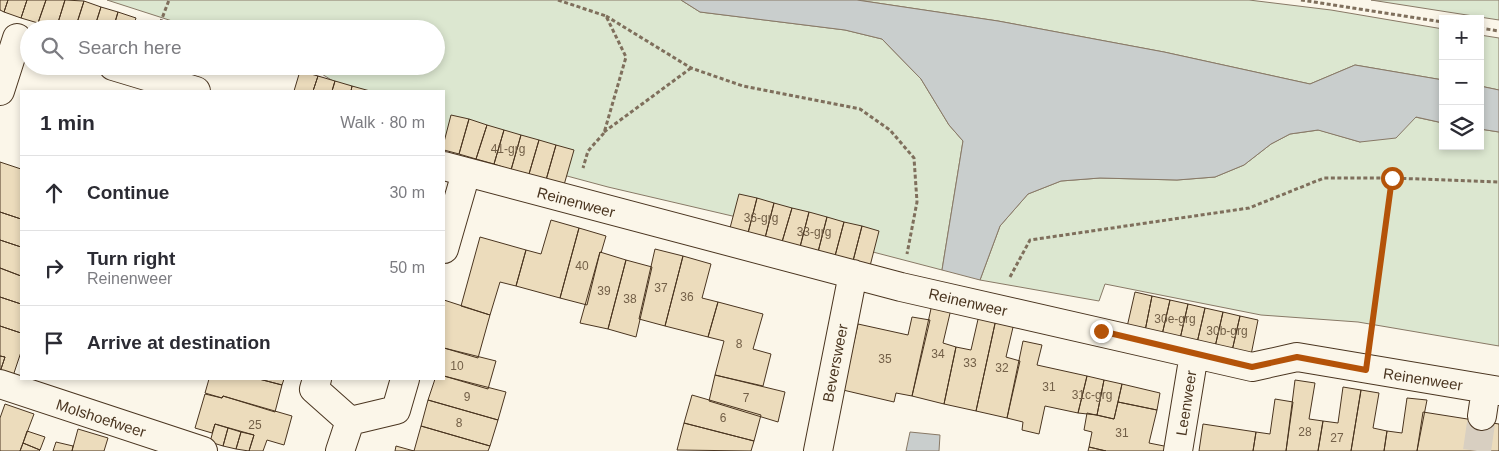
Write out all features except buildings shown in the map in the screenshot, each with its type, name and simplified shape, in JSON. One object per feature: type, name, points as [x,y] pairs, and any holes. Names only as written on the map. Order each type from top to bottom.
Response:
[{"type":"street","points":[[0,91],[15,37]]},
{"type":"street","points":[[142,75],[193,90]]},
{"type":"street","points":[[445,242],[455,170]]},
{"type":"street","name":"Reinenweer","points":[[455,170],[901,287],[1252,367],[1297,357],[1492,390]]},
{"type":"street","name":"Beversweer","points":[[818,451],[853,274]]},
{"type":"street","name":"Leenweer","points":[[1178,451],[1194,354]]},
{"type":"street","points":[[317,380],[314,390],[350,421]]},
{"type":"street","points":[[350,421],[396,410],[405,380]]},
{"type":"street","name":"Molshoefweer","points":[[0,384],[203,451]]},
{"type":"street","points":[[1482,416],[1492,390]]},
{"type":"street","points":[[340,451],[350,421]]},
{"type":"path","points":[[162,20],[170,0]]},
{"type":"path","points":[[558,0],[606,16],[691,68],[743,86],[860,109],[890,130],[914,158],[917,202],[901,287]]},
{"type":"path","points":[[1301,0],[1439,21]]},
{"type":"path","points":[[604,133],[626,57],[606,16]]},
{"type":"path","points":[[1484,29],[1499,31]]},
{"type":"path","points":[[574,202],[588,152],[604,133],[691,68]]},
{"type":"path","points":[[993,308],[1030,240],[1249,208],[1324,178],[1392,178],[1499,182]]},
{"type":"path","points":[[1366,370],[1392,178]]},
{"type":"green space","points":[[107,0],[681,0],[700,12],[845,30],[882,39],[921,79],[949,125],[963,141],[942,270],[758,222],[608,187],[445,143],[445,90],[347,90],[323,75],[445,75],[445,20],[169,20]]},
{"type":"green space","points":[[857,0],[1249,0],[1331,10],[1439,28],[1439,79],[1355,65],[1310,84],[1164,52],[998,21]]},
{"type":"green space","points":[[1371,0],[1499,0],[1499,20],[1484,18],[1484,15],[1467,15]]},
{"type":"green space","points":[[1484,36],[1499,38],[1499,90],[1484,87]]},
{"type":"green space","points":[[1415,117],[1439,122],[1439,150],[1484,150],[1484,130],[1499,132],[1499,346],[1358,322],[1261,315],[1105,284],[1099,301],[980,280],[1000,226],[1028,194],[1061,181],[1100,178],[1177,180],[1215,177],[1244,165],[1271,144],[1290,134],[1319,130],[1360,142]]},
{"type":"shaded area","points":[[681,0],[857,0],[998,21],[1164,52],[1310,84],[1355,65],[1439,79],[1439,122],[1416,117],[1396,138],[1360,142],[1318,130],[1290,134],[1271,144],[1244,165],[1215,177],[1177,180],[1100,178],[1061,181],[1028,194],[1000,226],[980,280],[942,270],[963,141],[949,125],[921,79],[882,39],[845,30],[700,12]]},
{"type":"shaded area","points":[[1484,87],[1499,90],[1499,132],[1484,130]]},
{"type":"shaded area","points":[[910,432],[940,435],[939,451],[906,451]]},
{"type":"tunnel","points":[[1477,451],[1482,416]]},
{"type":"route","points":[[1101,331],[1252,367],[1297,357],[1366,370],[1372,314],[1392,178]]}]
